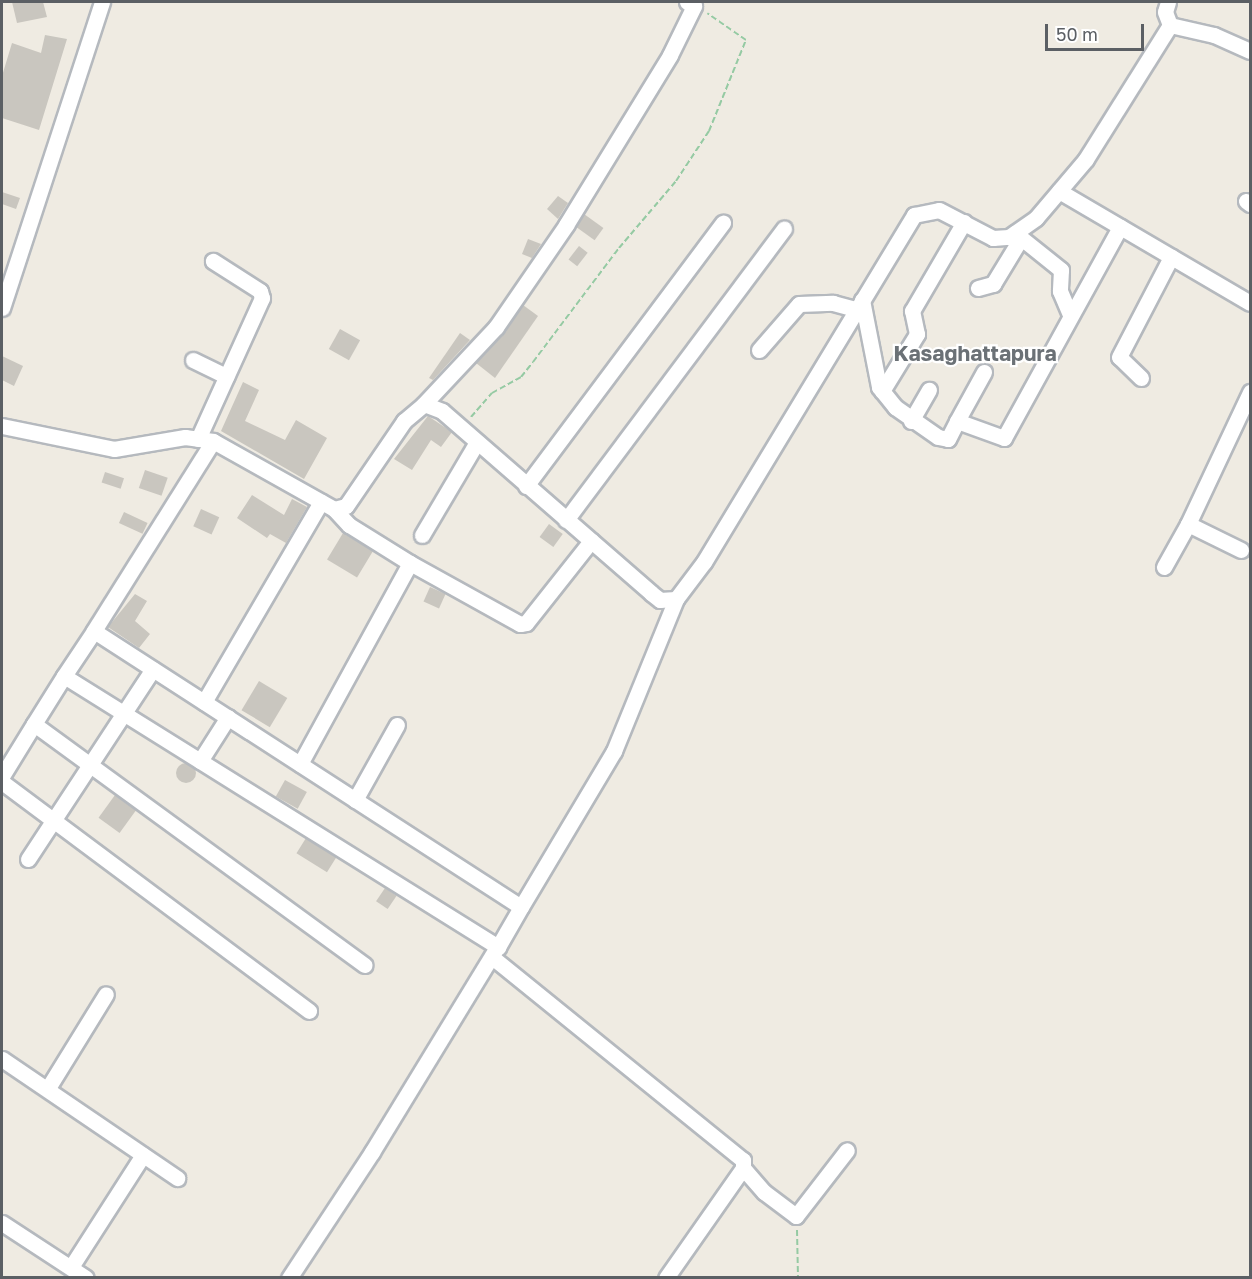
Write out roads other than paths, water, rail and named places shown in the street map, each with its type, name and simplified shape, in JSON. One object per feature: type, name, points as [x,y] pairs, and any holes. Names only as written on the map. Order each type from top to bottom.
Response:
[{"type":"street","points":[[2,308],[102,2]]},
{"type":"street","points":[[1168,2],[1165,12],[1170,25]]},
{"type":"street","points":[[327,505],[346,506],[404,421],[424,404],[496,327],[566,225],[670,55],[691,4]]},
{"type":"street","points":[[1170,25],[1215,35],[1251,51]]},
{"type":"street","points":[[978,288],[993,284],[1018,236],[1086,159],[1170,25]]},
{"type":"street","points":[[1059,191],[1251,303]]},
{"type":"street","points":[[289,1278],[372,1152],[495,952],[614,751],[676,599],[704,562],[914,215],[939,210],[993,238],[1018,236],[1061,270],[1060,291],[1070,314]]},
{"type":"street","points":[[882,391],[916,334],[912,311],[964,222]]},
{"type":"street","points":[[526,486],[723,223]]},
{"type":"street","points":[[957,421],[1004,438],[1120,226]]},
{"type":"street","points":[[566,520],[784,230]]},
{"type":"street","points":[[1141,378],[1119,357],[1171,256]]},
{"type":"street","points":[[2,776],[94,631],[205,440],[226,376],[262,298],[260,291],[213,261]]},
{"type":"street","points":[[759,350],[800,304],[858,305]]},
{"type":"street","points":[[858,305],[882,391],[911,421],[948,439],[984,372]]},
{"type":"street","points":[[193,360],[226,376]]},
{"type":"street","points":[[911,421],[929,390]]},
{"type":"street","points":[[1164,567],[1188,524],[1251,392]]},
{"type":"street","points":[[424,404],[442,411],[660,600],[676,599]]},
{"type":"street","points":[[2,426],[114,449],[205,440],[327,505],[349,525],[410,563],[520,624],[526,623],[591,541]]},
{"type":"street","points":[[422,535],[477,442]]},
{"type":"street","points":[[204,702],[327,505]]},
{"type":"street","points":[[1188,524],[1241,550]]},
{"type":"street","points":[[300,764],[410,563]]},
{"type":"street","points":[[94,631],[521,907]]},
{"type":"street","points":[[28,859],[153,669]]},
{"type":"street","points":[[64,676],[495,952],[743,1160],[744,1168],[783,1208],[799,1215],[847,1150]]},
{"type":"street","points":[[200,761],[228,717]]},
{"type":"street","points":[[34,724],[365,965]]},
{"type":"street","points":[[355,800],[397,725]]},
{"type":"street","points":[[2,782],[309,1011]]},
{"type":"street","points":[[48,1088],[106,994]]},
{"type":"street","points":[[2,1059],[48,1088],[177,1178]]},
{"type":"street","points":[[71,1268],[143,1155]]},
{"type":"street","points":[[666,1278],[744,1168]]},
{"type":"street","points":[[2,1223],[86,1278]]},
{"type":"district","name":"Kasaghattapura","points":[[975,353]]}]
